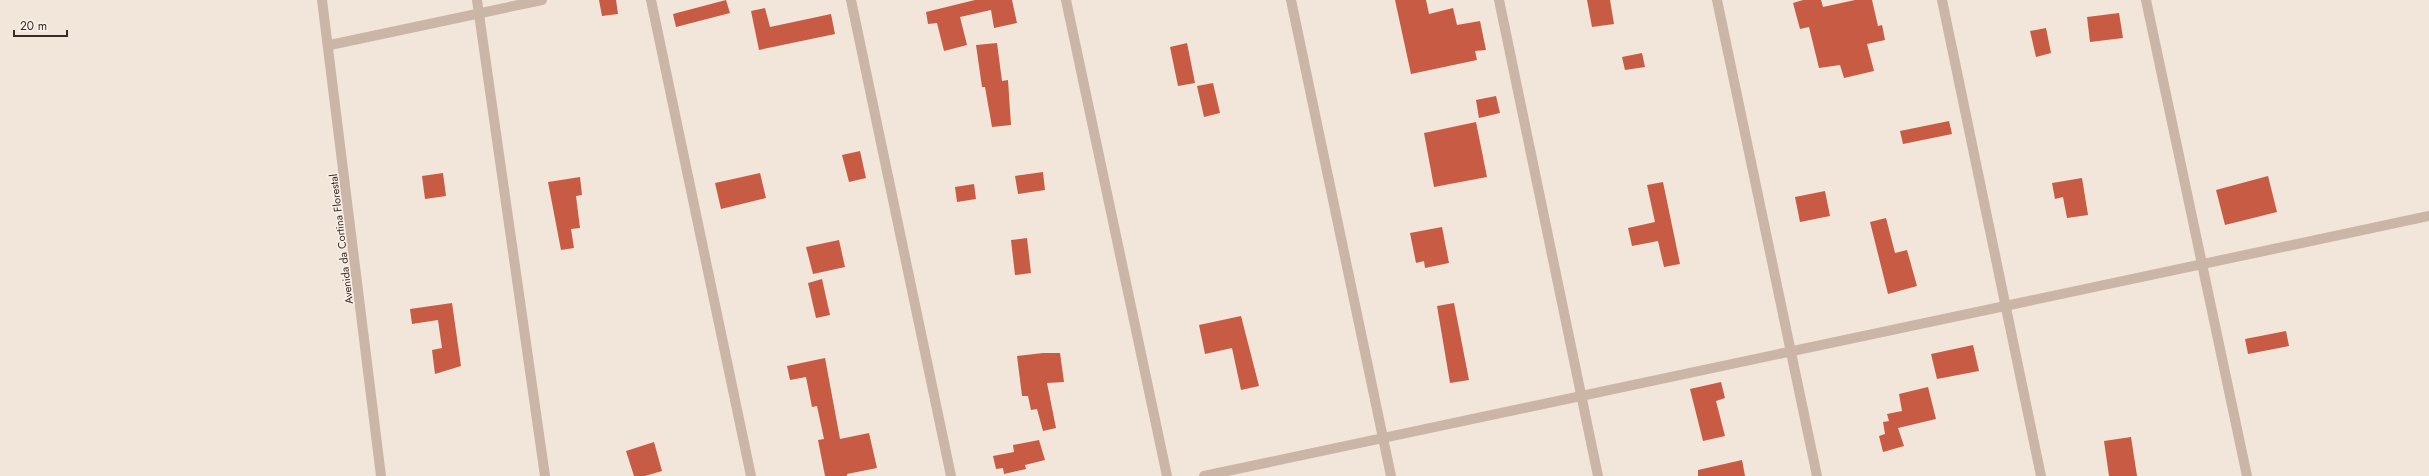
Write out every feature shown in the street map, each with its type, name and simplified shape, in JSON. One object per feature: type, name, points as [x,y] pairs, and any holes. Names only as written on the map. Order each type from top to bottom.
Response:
[{"type":"street","name":"Avenida da Cortina Florestal","points":[[322,0],[330,46],[381,476]]},
{"type":"street","points":[[477,0],[545,476]]},
{"type":"street","points":[[330,46],[542,0]]},
{"type":"street","points":[[651,0],[751,476]]},
{"type":"street","points":[[850,0],[951,476]]},
{"type":"street","points":[[1066,0],[1166,476]]},
{"type":"street","points":[[1291,0],[1391,476]]},
{"type":"street","points":[[1498,0],[1598,476]]},
{"type":"street","points":[[1717,0],[1817,476]]},
{"type":"street","points":[[1942,0],[2041,476]]},
{"type":"street","points":[[2146,0],[2247,476]]},
{"type":"street","points":[[1204,476],[2429,216]]},
{"type":"building","points":[[599,0],[616,0],[618,14],[602,16]]},
{"type":"building","points":[[726,0],[730,13],[676,27],[673,14]]},
{"type":"building","points":[[975,0],[1012,0],[1017,23],[994,28],[991,10],[960,17],[967,45],[944,51],[937,23],[928,24],[926,12]]},
{"type":"building","points":[[1395,0],[1426,0],[1429,14],[1453,8],[1457,25],[1480,21],[1486,50],[1475,51],[1477,60],[1411,74]]},
{"type":"building","points":[[1587,0],[1610,0],[1614,24],[1592,27]]},
{"type":"building","points":[[1803,0],[1821,0],[1823,7],[1855,0],[1872,0],[1878,26],[1882,25],[1885,40],[1867,44],[1874,71],[1844,78],[1840,65],[1819,68],[1809,27],[1800,29],[1793,3]]},
{"type":"building","points":[[765,8],[770,27],[831,14],[835,34],[759,50],[751,11]]},
{"type":"building","points":[[2119,13],[2123,38],[2090,42],[2087,17]]},
{"type":"building","points":[[2046,28],[2051,53],[2036,57],[2030,31]]},
{"type":"building","points":[[997,43],[1002,81],[1008,80],[1011,125],[992,127],[985,87],[982,87],[976,45]]},
{"type":"building","points":[[1187,43],[1195,83],[1178,86],[1170,47]]},
{"type":"building","points":[[1642,53],[1645,67],[1625,70],[1622,57]]},
{"type":"building","points":[[1213,83],[1220,113],[1204,117],[1197,86]]},
{"type":"building","points":[[1496,96],[1500,113],[1479,118],[1476,100]]},
{"type":"building","points":[[1949,121],[1952,134],[1903,144],[1900,131]]},
{"type":"building","points":[[1476,122],[1487,177],[1434,187],[1424,133]]},
{"type":"building","points":[[860,151],[866,178],[849,182],[842,155]]},
{"type":"building","points":[[1043,172],[1045,190],[1018,194],[1015,176]]},
{"type":"building","points":[[443,173],[446,196],[425,199],[422,176]]},
{"type":"building","points":[[760,173],[766,198],[721,209],[715,183]]},
{"type":"building","points":[[2268,176],[2277,212],[2225,225],[2216,190]]},
{"type":"building","points":[[580,177],[582,195],[576,196],[580,228],[571,229],[574,248],[561,250],[548,182]]},
{"type":"building","points":[[2082,178],[2088,215],[2067,218],[2063,197],[2055,199],[2052,183]]},
{"type":"building","points":[[1663,182],[1680,264],[1664,267],[1658,241],[1632,246],[1628,228],[1655,222],[1647,185]]},
{"type":"building","points":[[974,184],[976,199],[957,202],[955,187]]},
{"type":"building","points":[[1825,191],[1830,216],[1800,222],[1795,197]]},
{"type":"building","points":[[1886,218],[1895,253],[1907,250],[1917,286],[1888,294],[1870,222]]},
{"type":"building","points":[[1442,227],[1449,263],[1425,268],[1424,261],[1416,263],[1410,233]]},
{"type":"building","points":[[1027,238],[1031,273],[1015,275],[1011,240]]},
{"type":"building","points":[[839,240],[845,267],[813,274],[806,247]]},
{"type":"building","points":[[822,279],[830,315],[816,318],[808,283]]},
{"type":"building","points":[[452,303],[461,366],[435,374],[432,350],[442,348],[438,320],[412,324],[410,309]]},
{"type":"building","points":[[1454,303],[1469,380],[1450,383],[1437,306]]},
{"type":"building","points":[[1241,316],[1259,386],[1241,390],[1232,348],[1205,354],[1199,325]]},
{"type":"building","points":[[2286,331],[2289,346],[2248,354],[2245,339]]},
{"type":"building","points":[[1973,345],[1979,371],[1937,379],[1931,354]]},
{"type":"building","points":[[1060,353],[1064,382],[1047,383],[1056,428],[1043,431],[1037,409],[1031,410],[1028,396],[1022,396],[1017,356]]},
{"type":"building","points":[[825,358],[840,439],[869,433],[877,468],[847,474],[847,476],[825,476],[818,440],[824,439],[817,406],[812,407],[806,377],[790,380],[787,366]]},
{"type":"building","points":[[1721,382],[1725,398],[1716,401],[1725,436],[1703,441],[1690,389]]},
{"type":"building","points":[[1928,387],[1936,419],[1898,428],[1904,446],[1883,452],[1879,436],[1885,434],[1883,422],[1889,421],[1887,414],[1902,411],[1899,394]]},
{"type":"building","points":[[2131,437],[2137,476],[2109,476],[2104,441]]},
{"type":"building","points":[[1039,440],[1045,460],[1025,465],[1026,469],[1004,474],[1003,468],[996,469],[993,456],[1014,452],[1013,445]]},
{"type":"building","points":[[654,442],[662,471],[645,476],[634,476],[626,451]]},
{"type":"building","points":[[1742,460],[1745,476],[1698,476],[1698,470]]}]
